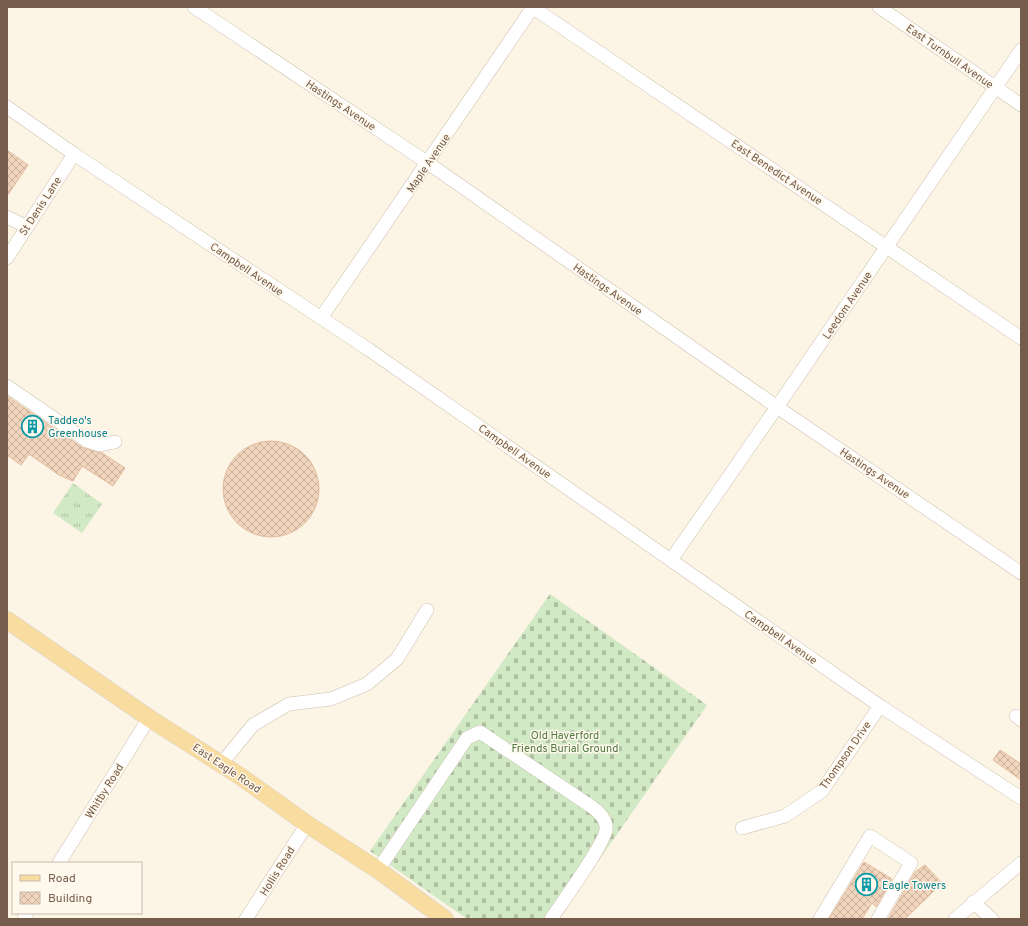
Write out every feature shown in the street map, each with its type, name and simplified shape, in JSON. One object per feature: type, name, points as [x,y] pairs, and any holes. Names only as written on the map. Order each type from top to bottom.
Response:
[{"type":"main road","name":"East Eagle Road","points":[[7,620],[149,718],[221,764],[307,824],[378,870],[444,919]]},
{"type":"street","name":"Hastings Avenue","points":[[194,7],[428,163],[777,407],[1021,573]]},
{"type":"street","name":"Maple Avenue","points":[[321,318],[428,163],[532,7]]},
{"type":"street","name":"East Benedict Avenue","points":[[532,7],[1021,338]]},
{"type":"street","name":"East Turnbull Avenue","points":[[879,7],[1021,105]]},
{"type":"street","name":"Leedom Avenue","points":[[671,560],[1021,50]]},
{"type":"street","name":"Campbell Avenue","points":[[7,107],[74,154],[321,318],[880,706],[1021,798]]},
{"type":"street","name":"St Denis Lane","points":[[7,258],[74,154]]},
{"type":"street","points":[[7,216],[27,227]]},
{"type":"street","points":[[7,386],[87,441],[100,446],[115,442]]},
{"type":"street","points":[[221,764],[253,725],[289,704],[331,699],[367,684],[397,659],[426,610]]},
{"type":"street","name":"Thompson Drive","points":[[742,828],[785,816],[822,791],[880,706]]},
{"type":"street","name":"Whitby Road","points":[[60,862],[149,718]]},
{"type":"street","points":[[378,870],[467,738],[480,732],[599,812],[605,822],[607,831],[595,853],[551,919]]},
{"type":"street","name":"Hollis Road","points":[[246,919],[307,824]]},
{"type":"street","points":[[820,919],[870,836],[910,863],[878,919]]},
{"type":"street","points":[[1009,871],[1021,856]]},
{"type":"street","points":[[955,919],[1021,862]]},
{"type":"street","points":[[973,902],[992,919]]},
{"type":"green space","points":[[73,483],[102,504],[82,533],[53,513]]},
{"type":"green space","name":"Old Haverford Friends Burial Ground","points":[[550,594],[707,705],[558,919],[467,919],[370,851]]},
{"type":"building","points":[[7,150],[28,165],[7,196]]},
{"type":"building","name":"Taddeo's Greenhouse","points":[[7,396],[83,448],[102,453],[125,468],[113,486],[82,466],[73,481],[59,475],[29,454],[21,465],[7,455]]},
{"type":"building","points":[[271,441],[289,444],[305,455],[316,471],[319,489],[316,507],[305,523],[289,534],[271,537],[253,534],[237,523],[226,507],[223,489],[226,471],[237,455],[253,444]]},
{"type":"building","points":[[1000,750],[1021,764],[1021,780],[993,760]]},
{"type":"building","name":"Eagle Towers","points":[[864,862],[892,879],[876,907],[872,903],[862,919],[829,919]]},
{"type":"building","points":[[925,865],[942,883],[905,919],[888,919],[915,872]]},
{"type":"place","name":"Taddeo's Greenhouse","points":[[33,426]]},
{"type":"place","name":"Eagle Towers","points":[[867,885]]}]
